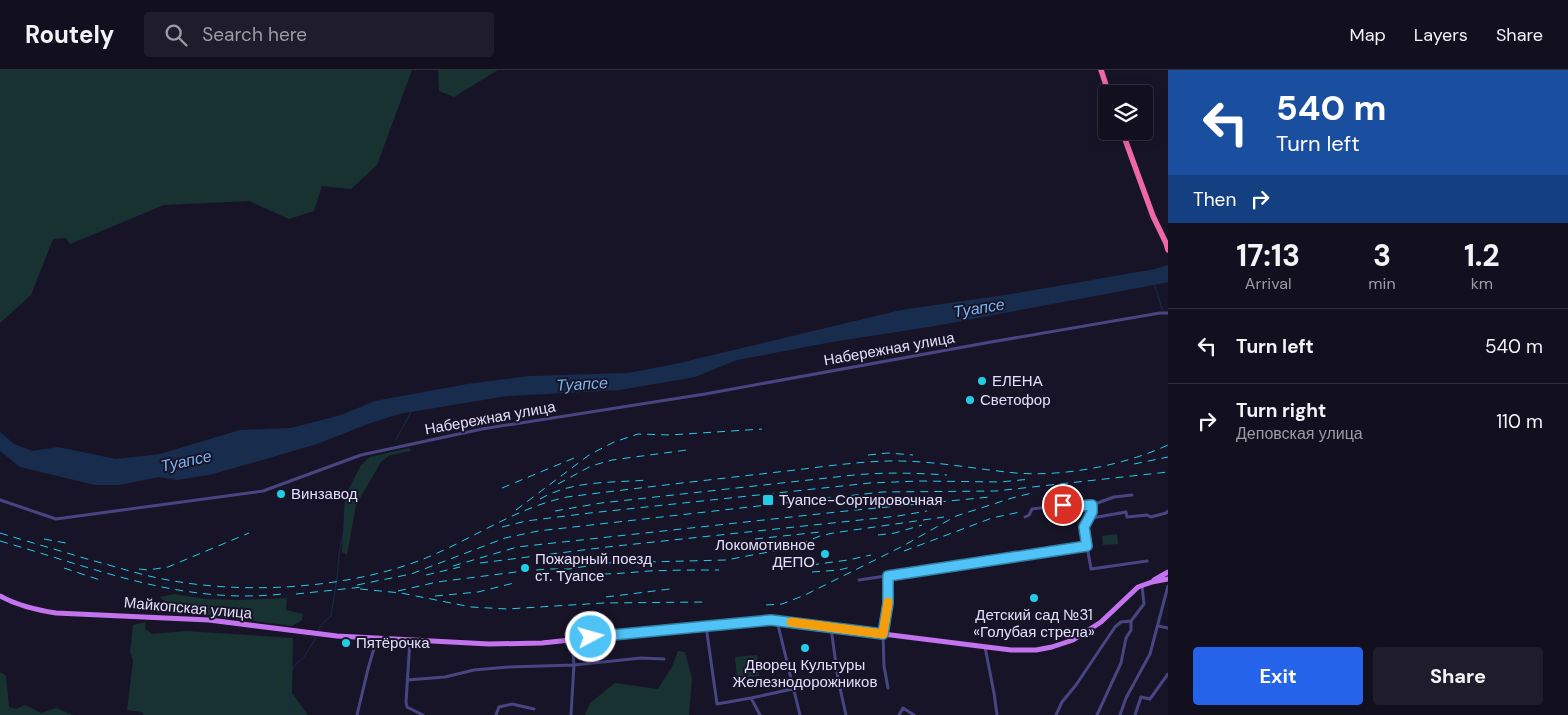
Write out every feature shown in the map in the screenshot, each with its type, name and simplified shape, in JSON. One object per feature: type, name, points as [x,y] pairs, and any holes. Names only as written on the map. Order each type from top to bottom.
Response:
[{"type":"highway","points":[[1100,70],[1106,85]]},
{"type":"highway","points":[[1125,140],[1153,216],[1168,250]]},
{"type":"main road","points":[[1152,582],[1168,572]]},
{"type":"main road","points":[[1152,582],[1168,579]]},
{"type":"main road","name":"Майкопская улица","points":[[0,596],[15,604],[35,610],[56,613],[209,620],[310,633],[377,638],[509,644],[542,643],[757,620],[777,620],[985,647],[1028,650],[1052,647],[1073,640],[1101,622],[1132,592],[1152,582]]},
{"type":"street","name":"Набережная улица","points":[[0,500],[56,519],[263,491],[361,455],[482,429],[705,394],[990,342],[1168,313]]},
{"type":"street","points":[[1025,517],[1029,515],[1032,509],[1063,505],[1065,507],[1092,505],[1114,497],[1132,495]]},
{"type":"street","points":[[1092,505],[1092,512],[1084,527],[1091,569],[1147,561]]},
{"type":"street","points":[[1086,521],[1092,518],[1126,512],[1127,517],[1147,515],[1151,517],[1168,511]]},
{"type":"street","points":[[859,580],[1087,546]]},
{"type":"street","points":[[888,576],[888,603],[883,634],[888,688]]},
{"type":"street","points":[[1097,715],[1121,663],[1131,622],[1144,604],[1142,586]]},
{"type":"street","points":[[1120,715],[1126,698],[1150,654],[1168,586]]},
{"type":"street","points":[[777,620],[800,715]]},
{"type":"street","points":[[1056,715],[1062,702],[1115,627],[1121,622],[1131,622]]},
{"type":"street","points":[[706,626],[716,704],[838,679]]},
{"type":"street","points":[[1158,626],[1168,628]]},
{"type":"street","points":[[831,628],[838,679],[846,715]]},
{"type":"street","points":[[357,715],[377,638]]},
{"type":"street","points":[[410,639],[406,702],[407,707],[423,715]]},
{"type":"street","points":[[571,715],[574,665],[572,640]]},
{"type":"street","points":[[985,647],[997,715]]},
{"type":"street","points":[[407,680],[445,677],[474,670],[508,667],[574,665],[641,658],[664,659]]},
{"type":"street","points":[[1135,715],[1142,697],[1150,699],[1168,674]]},
{"type":"street","points":[[752,698],[760,715]]},
{"type":"street","points":[[496,715],[499,707],[512,704],[534,710]]},
{"type":"street","points":[[900,715],[903,708],[914,715]]},
{"type":"green space","points":[[0,70],[412,70],[377,165],[351,189],[322,186],[314,211],[289,219],[249,201],[164,205],[70,244],[66,238],[53,239],[31,295],[0,323]]},
{"type":"green space","points":[[438,70],[498,70],[454,97],[439,91]]},
{"type":"green space","points":[[409,448],[411,451],[390,455],[381,462],[356,505],[347,555],[342,552],[345,496],[361,465],[370,457]]},
{"type":"green space","points":[[1117,534],[1118,544],[1103,545],[1102,536]]},
{"type":"green space","points":[[174,594],[206,599],[287,598],[286,610],[303,614],[302,620],[292,626],[202,614],[195,607],[168,606],[160,597]]},
{"type":"green space","points":[[146,622],[145,629],[152,634],[186,631],[293,638],[292,693],[308,715],[144,715],[142,712],[127,710],[133,661],[130,651],[133,625]]},
{"type":"green space","points":[[678,651],[685,652],[692,678],[689,715],[585,715],[590,703],[615,683],[658,689],[672,667]]},
{"type":"green space","points":[[757,655],[759,676],[737,678],[735,657]]},
{"type":"green space","points":[[0,672],[6,676],[9,707],[16,709],[25,705],[41,713],[56,708],[73,715],[0,715]]},
{"type":"water","name":"Туапсе","points":[[1168,265],[1168,282],[935,326],[832,342],[737,360],[695,377],[620,390],[507,396],[399,414],[317,444],[209,475],[177,480],[159,477],[119,485],[95,485],[20,467],[0,451],[0,432],[14,444],[33,451],[58,447],[116,459],[160,454],[240,430],[291,428],[341,415],[375,401],[467,384],[529,376],[628,373],[675,364],[901,310],[1012,294],[1155,269]]},
{"type":"waterway","points":[[1155,286],[1162,309]]},
{"type":"waterway","points":[[396,440],[411,412]]},
{"type":"waterway","points":[[318,632],[320,626],[331,616],[339,554],[350,501],[357,484],[381,458]]},
{"type":"waterway","points":[[290,715],[287,678],[295,665],[304,657],[317,636]]},
{"type":"railway","points":[[516,510],[589,455],[614,442],[638,434],[670,435],[762,429]]},
{"type":"railway","points":[[0,533],[147,576],[168,580],[227,587],[289,587],[350,579],[407,565],[526,510],[567,497],[833,465],[874,462],[904,461],[1016,473],[1054,473],[1114,464],[1168,445]]},
{"type":"railway","points":[[558,484],[591,466],[612,460],[687,450]]},
{"type":"railway","points":[[868,455],[888,453],[913,455]]},
{"type":"railway","points":[[502,488],[579,456]]},
{"type":"railway","points":[[1134,464],[1168,457]]},
{"type":"railway","points":[[357,585],[411,574],[505,538],[538,531],[882,492],[996,491],[1168,472]]},
{"type":"railway","points":[[555,511],[601,503],[854,475],[878,473],[947,475]]},
{"type":"railway","points":[[502,527],[526,521],[590,513],[870,483],[920,481],[1000,482],[1031,479]]},
{"type":"railway","points":[[540,499],[566,488],[579,485],[647,480]]},
{"type":"railway","points":[[766,605],[782,604],[805,595],[903,546],[956,516],[1032,493]]},
{"type":"railway","points":[[453,566],[517,547],[990,497]]},
{"type":"railway","points":[[480,563],[607,547],[898,516],[927,511]]},
{"type":"railway","points":[[904,551],[992,518],[1020,512]]},
{"type":"railway","points":[[398,591],[437,582],[524,571],[569,569],[606,563],[726,560],[790,548],[833,533],[944,517]]},
{"type":"railway","points":[[878,535],[895,533],[922,525]]},
{"type":"railway","points":[[755,539],[820,532]]},
{"type":"railway","points":[[139,569],[148,570],[168,567],[249,533]]},
{"type":"railway","points":[[44,539],[66,543]]},
{"type":"railway","points":[[0,541],[104,573],[173,589],[245,596],[282,594]]},
{"type":"railway","points":[[555,564],[594,553]]},
{"type":"railway","points":[[811,565],[871,555]]},
{"type":"railway","points":[[426,575],[460,567]]},
{"type":"railway","points":[[812,572],[851,567]]},
{"type":"railway","points":[[64,568],[100,580]]},
{"type":"railway","points":[[575,572],[604,574],[719,570]]},
{"type":"railway","points":[[435,596],[478,592],[514,583]]},
{"type":"railway","points":[[296,594],[363,587]]},
{"type":"railway","points":[[360,589],[401,593],[471,607],[507,609],[603,603],[704,602]]},
{"type":"railway","points":[[606,597],[670,589]]},
{"type":"slow traffic","points":[[791,622],[883,634],[888,602]]},
{"type":"place","name":"ЕЛЕНА","points":[[982,381]]},
{"type":"place","name":"Светофор","points":[[970,400]]},
{"type":"place","name":"Винзавод","points":[[281,494]]},
{"type":"place","name":"Туапсе-Сортировочная","points":[[768,500]]},
{"type":"place","name":"Локомотивное ДЕПО","points":[[825,554]]},
{"type":"place","name":"Пожарный поезд ст. Туапсе","points":[[525,568]]},
{"type":"place","name":"Детский сад №31 «Голубая стрела»","points":[[1034,598]]},
{"type":"place","name":"Пятёрочка","points":[[346,643]]},
{"type":"place","name":"Дворец Культуры Железнодорожников","points":[[805,648]]},
{"type":"route","points":[[591,637],[757,620],[792,622],[883,634],[888,603],[888,576],[1087,546],[1084,527],[1092,512],[1092,505],[1065,507],[1063,505]]}]
